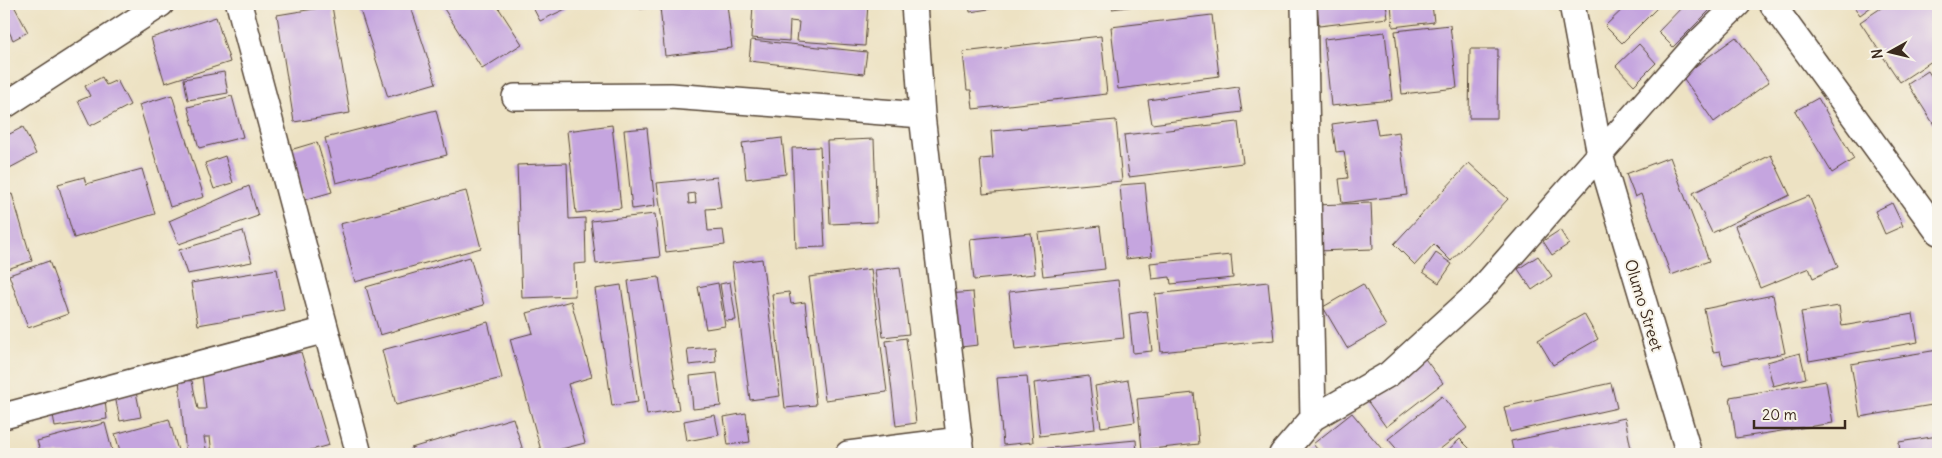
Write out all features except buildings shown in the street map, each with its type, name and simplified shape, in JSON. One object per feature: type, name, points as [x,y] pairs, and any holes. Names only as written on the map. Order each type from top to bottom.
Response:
[{"type":"street","points":[[4,106],[161,4]]},
{"type":"street","points":[[239,4],[359,454]]},
{"type":"street","points":[[848,454],[960,447],[922,115],[914,4]]},
{"type":"street","points":[[1304,4],[1313,418]]},
{"type":"street","name":"Olumo Street","points":[[1572,4],[1600,155],[1689,454]]},
{"type":"street","points":[[1282,454],[1313,418],[1389,374],[1479,292],[1694,47],[1738,4]]},
{"type":"street","points":[[1772,4],[1938,232]]},
{"type":"street","points":[[515,97],[670,96],[922,115]]},
{"type":"street","points":[[4,416],[326,330]]}]
